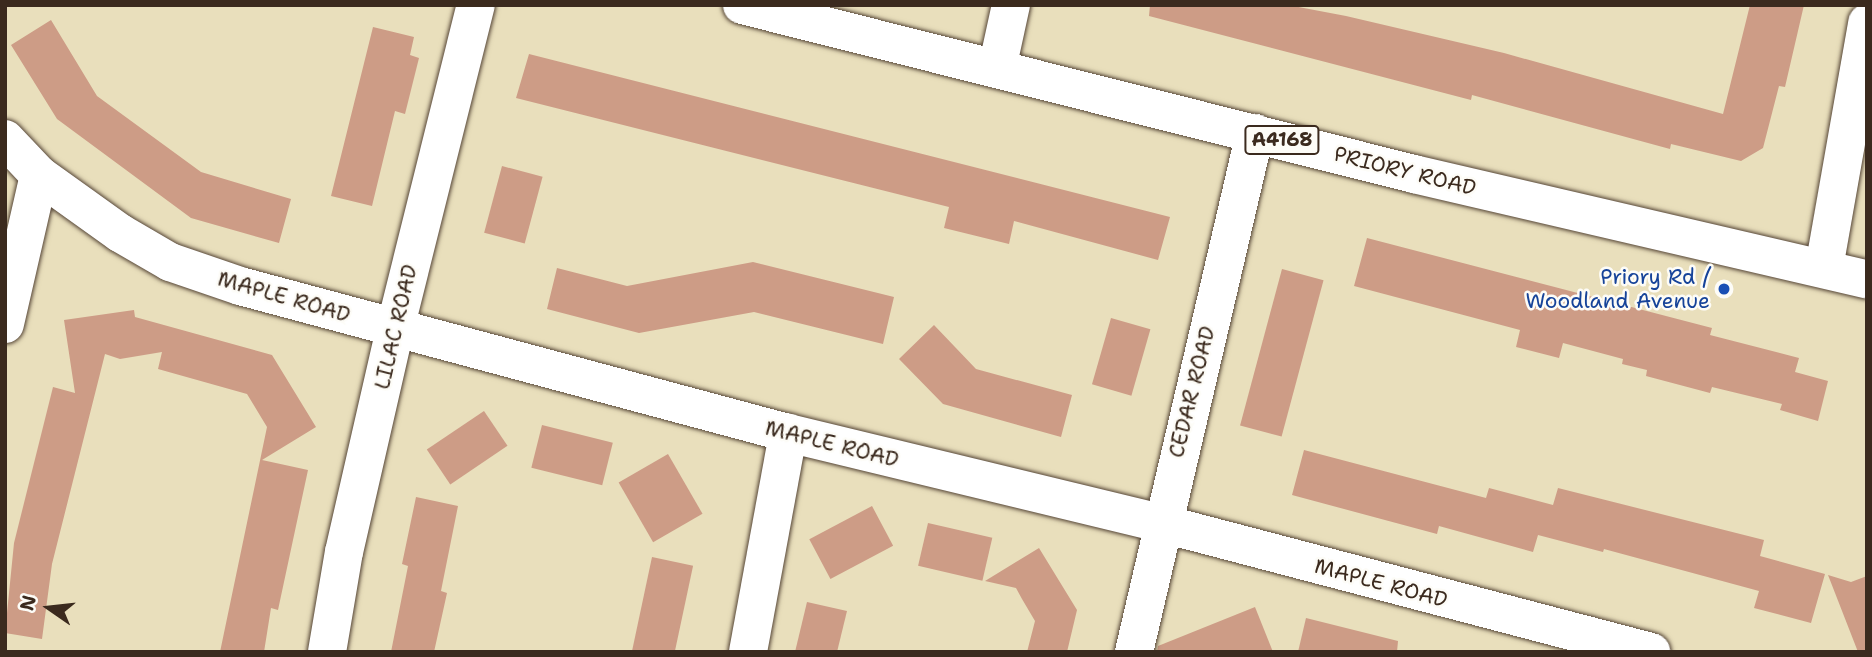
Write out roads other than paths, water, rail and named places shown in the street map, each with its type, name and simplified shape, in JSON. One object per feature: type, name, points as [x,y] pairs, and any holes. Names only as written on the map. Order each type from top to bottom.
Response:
[{"type":"street","name":"LILAC ROAD","points":[[327,652],[344,552],[395,329],[476,5]]},
{"type":"street","name":"PRIORY ROAD","points":[[741,5],[1255,134],[1867,279]]},
{"type":"street","points":[[997,69],[1011,5]]},
{"type":"street","points":[[1824,268],[1867,23]]},
{"type":"street","name":"CEDAR ROAD","points":[[1134,652],[1160,523],[1255,134]]},
{"type":"street","name":"MAPLE ROAD","points":[[5,139],[38,174],[120,233],[170,262],[395,329],[788,433],[1160,523],[1651,652]]},
{"type":"street","points":[[5,324],[38,174]]},
{"type":"street","points":[[748,652],[788,433]]},
{"type":"place","name":"Priory Rd / Woodland Avenue","points":[[1724,289]]}]
